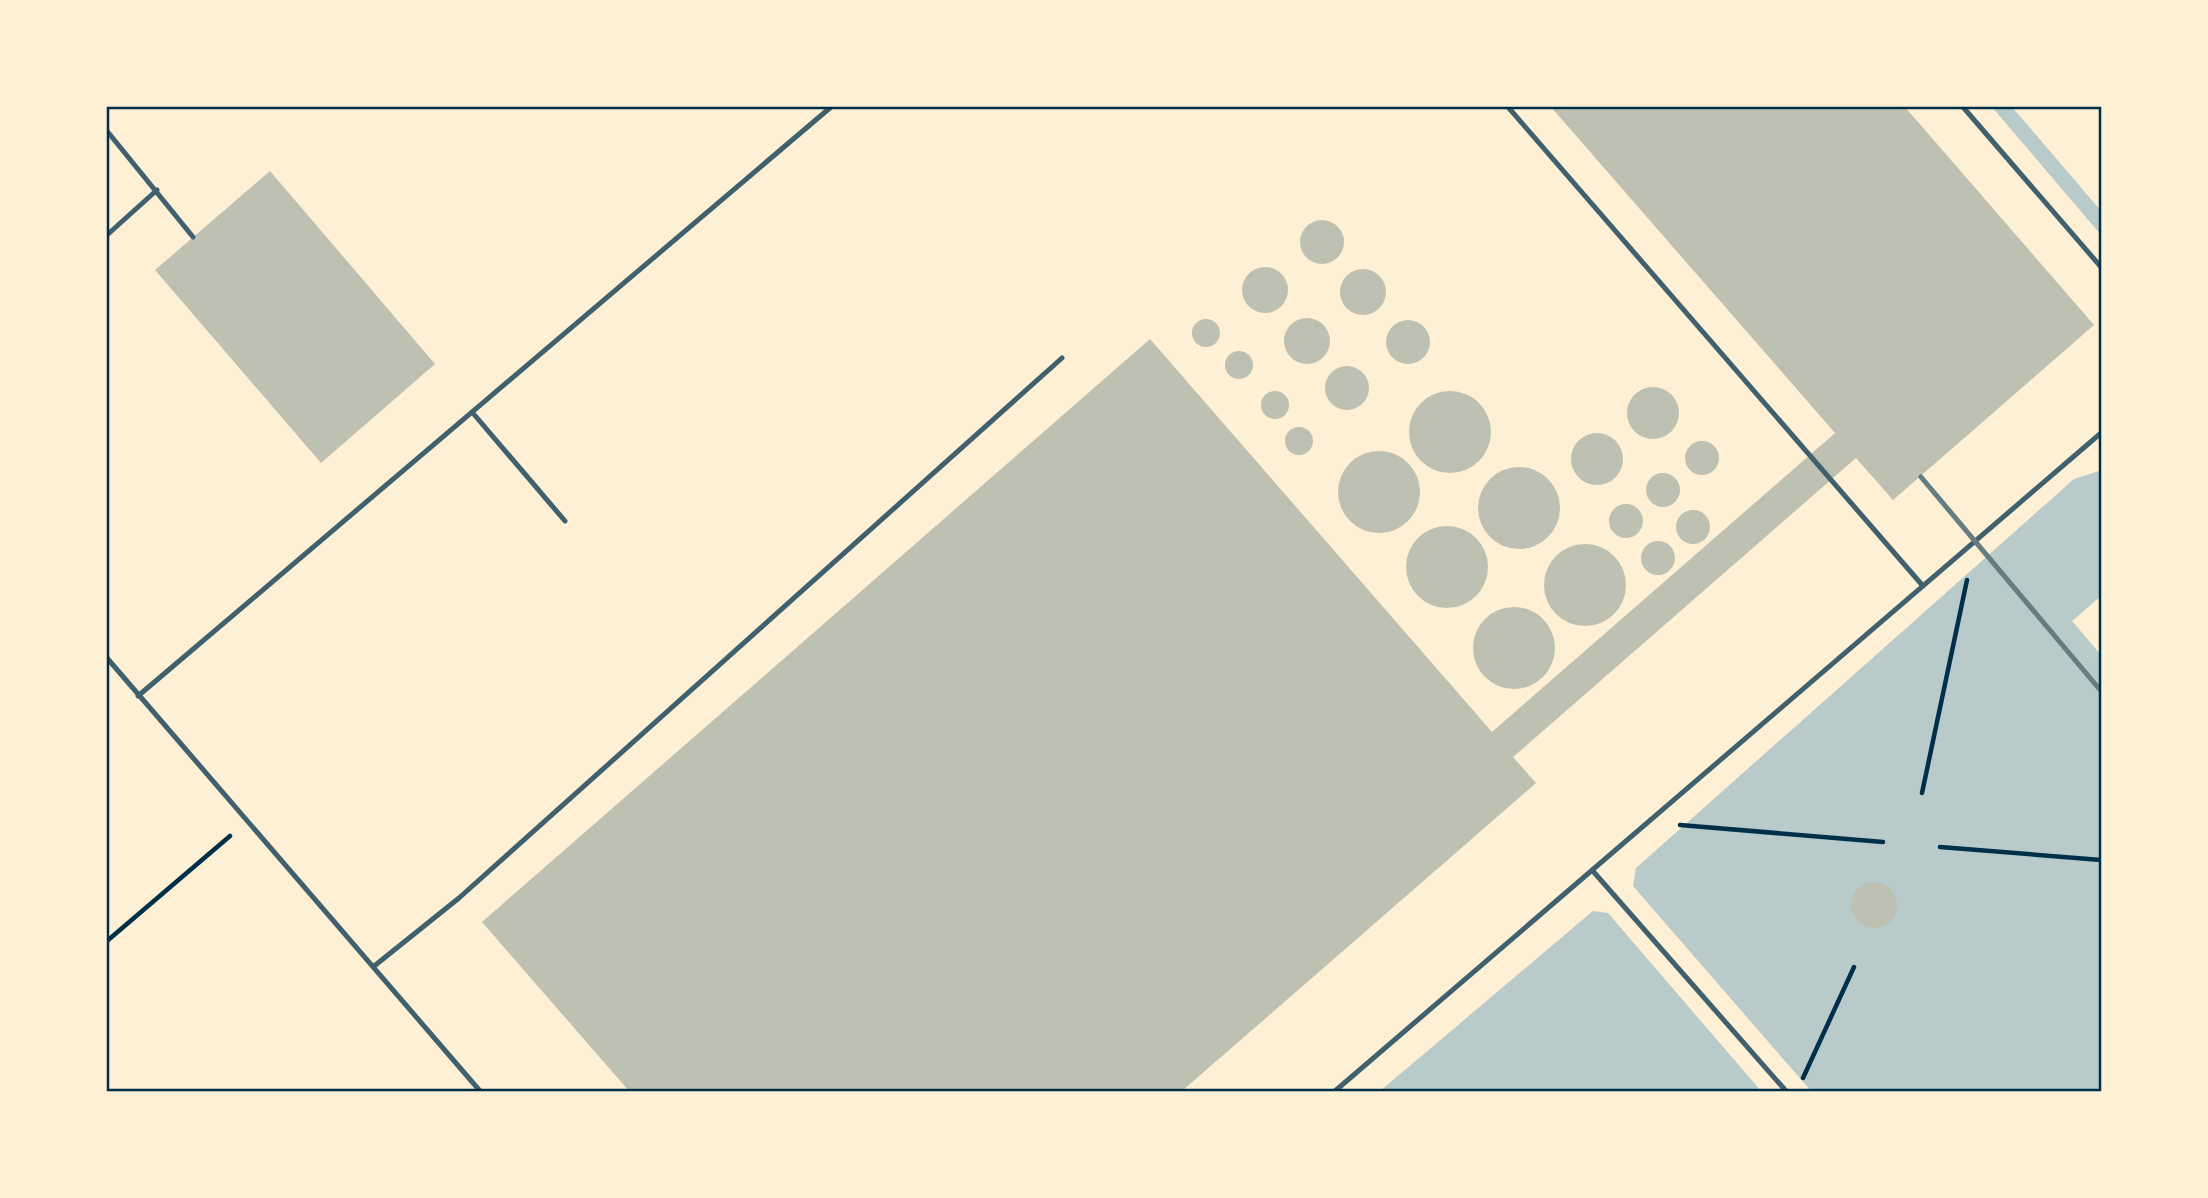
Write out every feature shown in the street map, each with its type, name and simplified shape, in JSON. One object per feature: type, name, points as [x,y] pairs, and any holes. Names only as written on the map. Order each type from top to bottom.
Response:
[{"type":"lane","points":[[138,695],[831,107]]},
{"type":"lane","points":[[1508,107],[1923,586]]},
{"type":"lane","points":[[1963,107],[2101,267]]},
{"type":"lane","points":[[107,131],[193,237]]},
{"type":"lane","points":[[107,236],[156,190]]},
{"type":"lane","points":[[373,967],[459,898],[1062,358]]},
{"type":"lane","points":[[472,412],[565,522]]},
{"type":"lane","points":[[1335,1091],[2101,433]]},
{"type":"lane","points":[[107,658],[480,1091]]},
{"type":"lane","points":[[1592,870],[1786,1091]]},
{"type":"path","points":[[1922,793],[1975,541]]},
{"type":"path","points":[[107,941],[247,822]]},
{"type":"path","points":[[1647,823],[1883,842]]},
{"type":"path","points":[[1940,847],[2101,860]]},
{"type":"path","points":[[1803,1079],[1854,967]]},
{"type":"shaded area","points":[[1992,107],[2012,107],[2101,211],[2101,235]]},
{"type":"shaded area","points":[[2099,471],[2101,596],[2072,621],[2101,655],[2101,1091],[1811,1091],[1633,886],[1636,868],[2074,479]]},
{"type":"shaded area","points":[[1593,911],[1608,913],[1761,1091],[1380,1091]]},
{"type":"building","points":[[1551,107],[1905,107],[2094,325],[1893,500],[1856,458],[1513,757],[1536,783],[1182,1091],[629,1091],[482,922],[1150,339],[1492,732],[1835,433]]},
{"type":"building","points":[[270,171],[435,364],[321,463],[155,270]]},
{"type":"building","points":[[1322,220],[1331,221],[1338,226],[1343,233],[1343,251],[1338,258],[1331,263],[1322,264],[1313,263],[1306,258],[1301,251],[1300,242],[1301,233],[1306,226],[1313,221]]},
{"type":"building","points":[[1265,267],[1281,274],[1288,290],[1281,306],[1265,313],[1249,306],[1242,290],[1249,274]]},
{"type":"building","points":[[1363,269],[1379,276],[1386,292],[1379,308],[1363,315],[1347,308],[1340,292],[1347,276]]},
{"type":"building","points":[[1307,318],[1323,325],[1330,341],[1323,357],[1307,364],[1291,357],[1284,341],[1291,325]]},
{"type":"building","points":[[1206,319],[1216,323],[1220,333],[1216,343],[1206,347],[1196,343],[1192,333],[1196,323]]},
{"type":"building","points":[[1408,320],[1417,321],[1424,326],[1429,333],[1429,351],[1424,358],[1417,363],[1408,364],[1399,363],[1392,358],[1387,351],[1386,342],[1387,333],[1392,326],[1399,321]]},
{"type":"building","points":[[1239,351],[1249,355],[1253,365],[1249,375],[1239,379],[1229,375],[1225,365],[1229,355]]},
{"type":"building","points":[[1347,366],[1356,367],[1363,372],[1368,379],[1368,397],[1363,404],[1356,409],[1347,410],[1338,409],[1331,404],[1326,397],[1325,388],[1326,379],[1331,372],[1338,367]]},
{"type":"building","points":[[1653,387],[1663,389],[1671,395],[1677,403],[1677,423],[1671,431],[1663,437],[1653,439],[1643,437],[1635,431],[1629,423],[1627,413],[1629,403],[1635,395],[1643,389]]},
{"type":"building","points":[[1275,391],[1285,395],[1289,405],[1285,415],[1275,419],[1265,415],[1261,405],[1265,395]]},
{"type":"building","points":[[1450,391],[1466,394],[1479,403],[1488,416],[1491,432],[1488,448],[1479,461],[1466,470],[1450,473],[1434,470],[1421,461],[1412,448],[1409,432],[1412,416],[1421,403],[1434,394]]},
{"type":"building","points":[[1299,427],[1309,431],[1313,441],[1309,451],[1299,455],[1289,451],[1285,441],[1289,431]]},
{"type":"building","points":[[1597,433],[1607,435],[1615,441],[1621,449],[1621,469],[1615,477],[1607,483],[1597,485],[1587,483],[1579,477],[1573,469],[1571,459],[1573,449],[1579,441],[1587,435]]},
{"type":"building","points":[[1702,441],[1714,446],[1719,458],[1714,470],[1702,475],[1690,470],[1685,458],[1690,446]]},
{"type":"building","points":[[1379,451],[1395,454],[1408,463],[1417,476],[1420,492],[1417,508],[1408,521],[1395,530],[1379,533],[1363,530],[1350,521],[1341,508],[1338,492],[1341,476],[1350,463],[1363,454]]},
{"type":"building","points":[[1519,467],[1535,470],[1548,479],[1557,492],[1560,508],[1557,524],[1548,537],[1535,546],[1519,549],[1503,546],[1490,537],[1481,524],[1478,508],[1481,492],[1490,479],[1503,470]]},
{"type":"building","points":[[1663,473],[1675,478],[1680,490],[1675,502],[1663,507],[1651,502],[1646,490],[1651,478]]},
{"type":"building","points":[[1626,504],[1638,509],[1643,521],[1638,533],[1626,538],[1614,533],[1609,521],[1614,509]]},
{"type":"building","points":[[1693,510],[1705,515],[1710,527],[1705,539],[1693,544],[1681,539],[1676,527],[1681,515]]},
{"type":"building","points":[[1447,526],[1463,529],[1476,538],[1485,551],[1488,567],[1485,583],[1476,596],[1463,605],[1447,608],[1431,605],[1418,596],[1409,583],[1406,567],[1409,551],[1418,538],[1431,529]]},
{"type":"building","points":[[1658,541],[1670,546],[1675,558],[1670,570],[1658,575],[1646,570],[1641,558],[1646,546]]},
{"type":"building","points":[[1585,544],[1601,547],[1614,556],[1623,569],[1626,585],[1623,601],[1614,614],[1601,623],[1585,626],[1569,623],[1556,614],[1547,601],[1544,585],[1547,569],[1556,556],[1569,547]]},
{"type":"building","points":[[1514,607],[1530,610],[1543,619],[1552,632],[1555,648],[1552,664],[1543,677],[1530,686],[1514,689],[1498,686],[1485,677],[1476,664],[1473,648],[1476,632],[1485,619],[1498,610]]},
{"type":"building","points":[[1874,882],[1890,889],[1897,905],[1890,921],[1874,928],[1858,921],[1851,905],[1858,889]]},
{"type":"railway","points":[[1921,477],[2101,691]]}]
